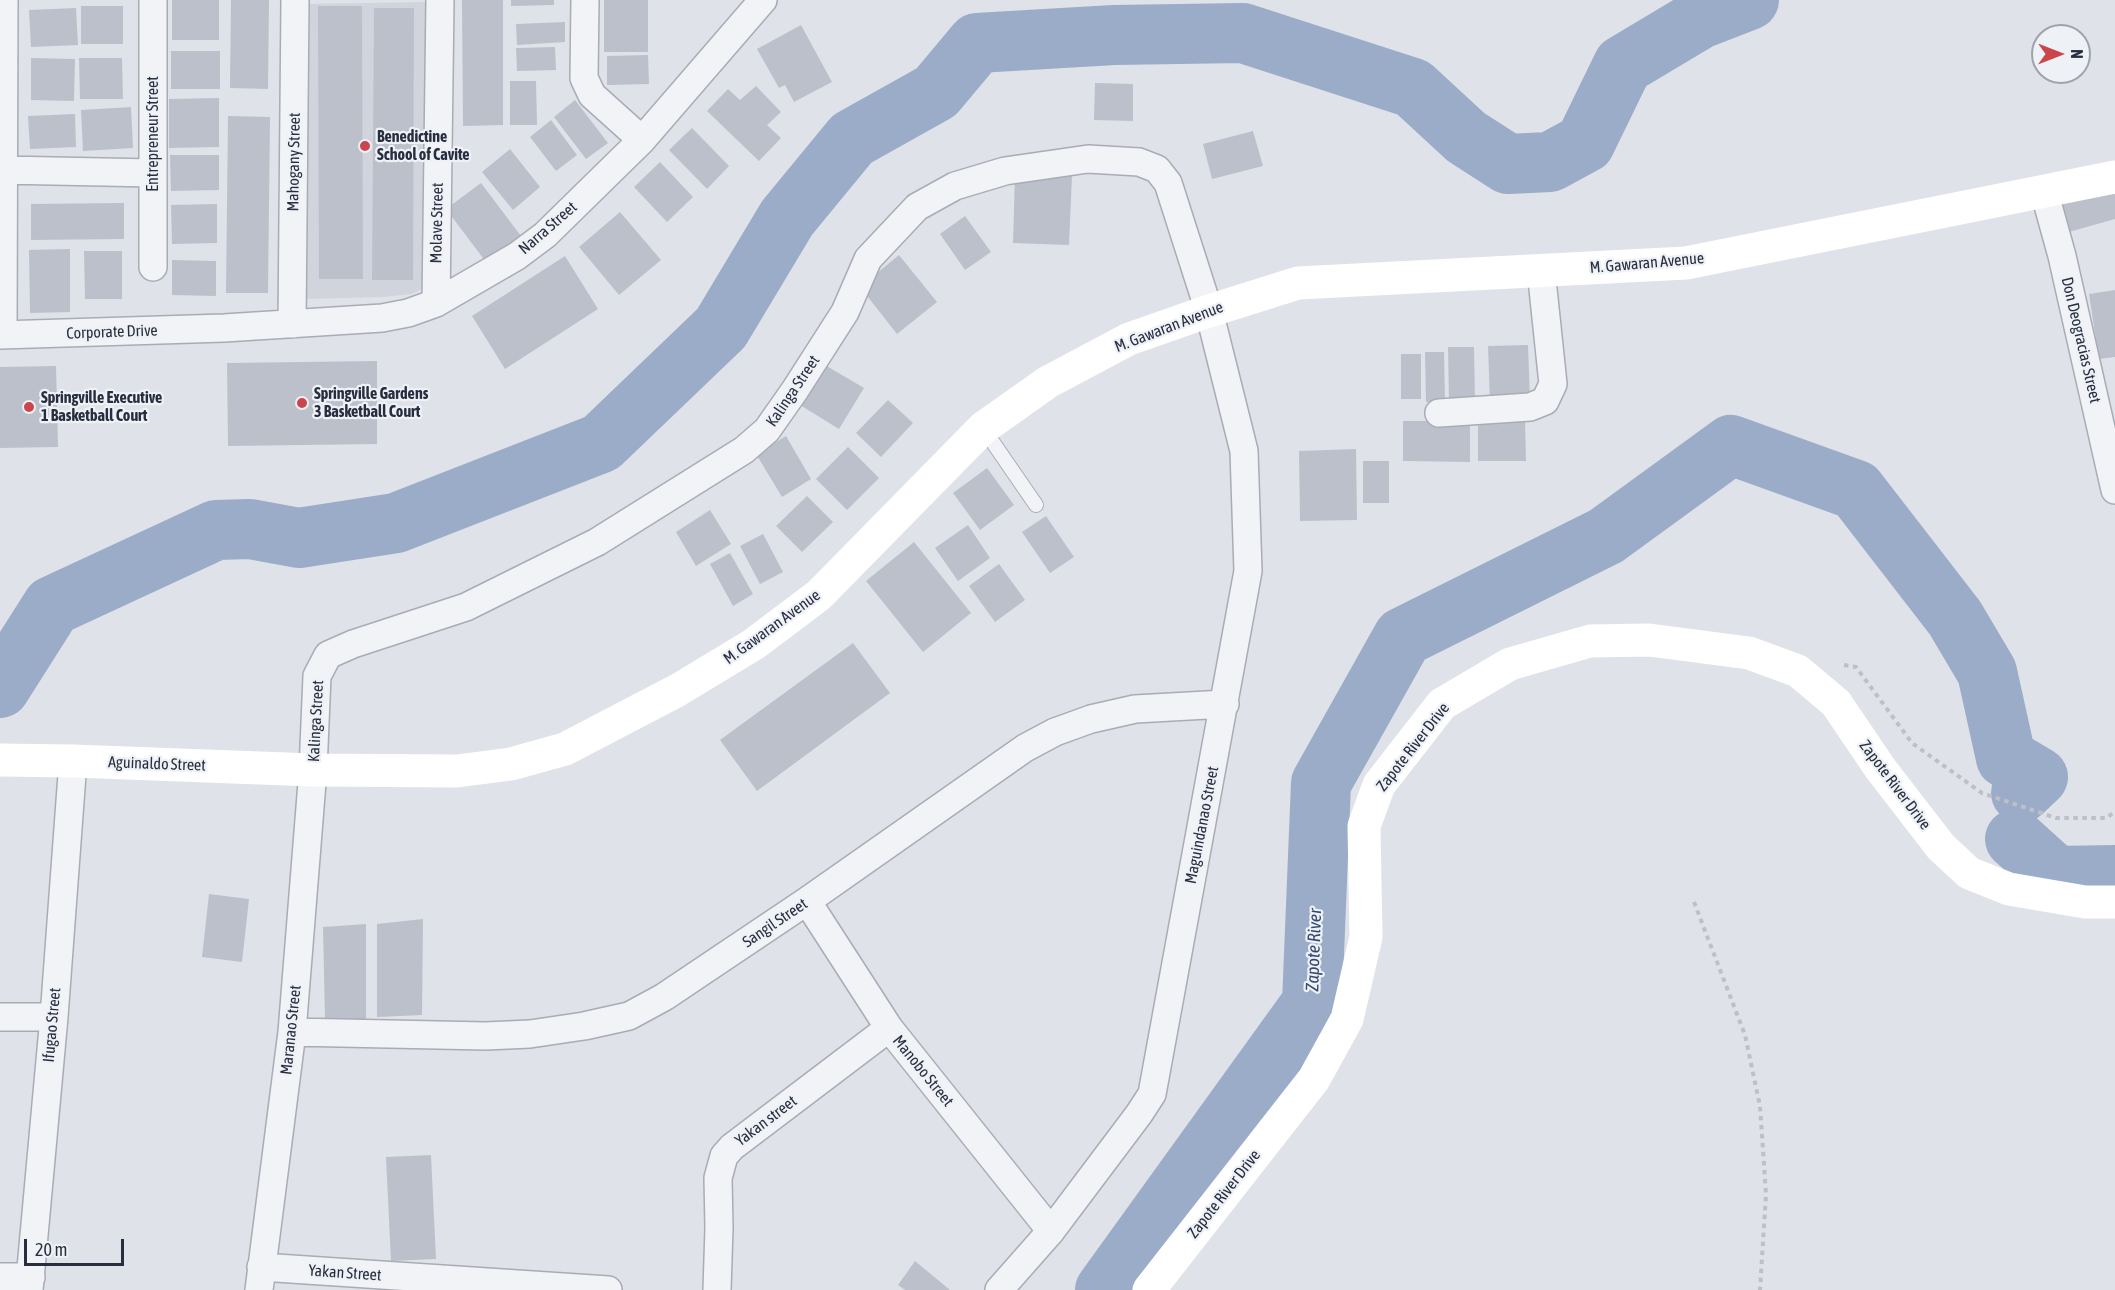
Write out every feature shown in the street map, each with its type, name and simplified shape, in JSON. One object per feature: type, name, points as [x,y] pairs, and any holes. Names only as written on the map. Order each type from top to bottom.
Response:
[{"type":"street","points":[[1,335],[4,0]]},
{"type":"street","name":"Entrepreneur Street","points":[[153,0],[153,267]]},
{"type":"street","name":"Mahogany Street","points":[[292,324],[295,0]]},
{"type":"street","name":"Molave Street","points":[[436,303],[440,0]]},
{"type":"street","points":[[585,0],[584,78],[592,95],[642,140]]},
{"type":"street","name":"Narra Street","points":[[224,328],[382,318],[408,313],[436,303],[517,256],[545,235],[642,140],[763,0]]},
{"type":"street","name":"Kalinga Street","points":[[313,770],[317,676],[328,655],[353,644],[466,607],[597,543],[744,450],[767,430],[795,390],[845,312],[868,260],[917,207],[955,186],[1005,171],[1088,159],[1139,162],[1157,169],[1168,183],[1209,311]]},
{"type":"street","points":[[3,170],[153,173]]},
{"type":"street","name":"M. Gawaran Avenue","points":[[313,770],[457,771],[511,764],[565,749],[678,690],[754,644],[819,595],[983,428],[1048,382],[1129,339],[1209,311],[1298,284],[1686,263],[2115,177]]},
{"type":"street","name":"Don Deogracias Street","points":[[2044,191],[2108,428],[2115,490]]},
{"type":"street","points":[[1438,413],[1530,407],[1545,401],[1553,384],[1542,270]]},
{"type":"street","name":"Maguindanao Street","points":[[999,1290],[1051,1231],[1152,1094],[1248,571],[1244,452],[1209,311]]},
{"type":"street","name":"Corporate Drive","points":[[1,335],[224,328]]},
{"type":"street","name":"Zapote River Drive","points":[[1149,1290],[1314,1079],[1347,1019],[1366,937],[1364,826],[1379,785],[1442,704],[1510,664],[1590,641],[1649,640],[1749,653],[1798,671],[1836,703],[1880,768],[1941,847],[1969,873],[2009,889],[2085,902],[2115,902]]},
{"type":"street","name":"Sangil Street","points":[[292,1032],[486,1036],[541,1033],[629,1016],[664,997],[807,901],[1025,748],[1055,732],[1091,719],[1135,709],[1225,704]]},
{"type":"street","name":"Aguinaldo Street","points":[[0,760],[313,770]]},
{"type":"street","name":"Ifugao Street","points":[[30,1284],[54,1017],[72,761]]},
{"type":"street","name":"Maranao Street","points":[[260,1279],[292,1032],[313,770]]},
{"type":"street","name":"Manobo Street","points":[[807,901],[889,1028],[1051,1231]]},
{"type":"street","points":[[0,1017],[54,1017]]},
{"type":"street","name":"Yakan street","points":[[717,1290],[719,1228],[717,1178],[724,1156],[732,1147],[889,1028]]},
{"type":"street","points":[[0,1277],[30,1284]]},
{"type":"street","name":"Yakan Street","points":[[260,1279],[608,1290]]},
{"type":"lane","points":[[983,428],[1036,505]]},
{"type":"path","points":[[1844,665],[1856,667],[1912,743],[1982,793],[2056,818],[2107,818],[2115,812]]},
{"type":"path","points":[[1694,902],[1744,1035],[1760,1106],[1766,1194],[1760,1290]]},
{"type":"shaded area","name":"Benedictine School of Cavite","points":[[428,2],[423,289],[411,294],[384,297],[305,299],[305,4]]},
{"type":"building","points":[[172,0],[219,0],[219,40],[172,40]]},
{"type":"building","points":[[231,0],[269,0],[268,89],[230,88]]},
{"type":"building","points":[[462,0],[503,0],[503,125],[463,126]]},
{"type":"building","points":[[511,0],[554,0],[554,5],[511,6]]},
{"type":"building","points":[[604,0],[648,0],[648,52],[604,52]]},
{"type":"building","points":[[81,6],[123,6],[123,44],[81,44]]},
{"type":"building","points":[[318,6],[362,6],[363,279],[319,279]]},
{"type":"building","points":[[76,8],[78,45],[31,47],[29,10]]},
{"type":"building","points":[[374,8],[414,8],[413,280],[372,280]]},
{"type":"building","points":[[565,22],[565,42],[517,45],[516,24]]},
{"type":"building","points":[[801,25],[832,82],[794,102],[785,85],[779,88],[757,49]]},
{"type":"building","points":[[555,47],[556,70],[517,71],[516,48]]},
{"type":"building","points":[[171,51],[220,51],[220,89],[171,89]]},
{"type":"building","points":[[648,55],[649,84],[607,85],[607,56]]},
{"type":"building","points":[[31,58],[75,59],[74,101],[31,100]]},
{"type":"building","points":[[79,58],[122,58],[123,99],[80,99]]},
{"type":"building","points":[[510,81],[536,81],[537,125],[510,125]]},
{"type":"building","points":[[1095,83],[1133,84],[1133,121],[1094,120]]},
{"type":"building","points":[[756,86],[781,112],[767,125],[781,138],[759,161],[707,111],[728,89],[740,100]]},
{"type":"building","points":[[219,98],[219,147],[169,148],[169,99]]},
{"type":"building","points":[[575,100],[608,143],[586,159],[554,117]]},
{"type":"building","points":[[131,107],[133,148],[83,151],[81,110]]},
{"type":"building","points":[[75,114],[76,147],[30,149],[28,116]]},
{"type":"building","points":[[228,116],[270,117],[268,293],[226,293]]},
{"type":"building","points":[[551,120],[577,155],[556,171],[530,137]]},
{"type":"building","points":[[692,128],[729,166],[707,189],[669,150]]},
{"type":"building","points":[[1253,131],[1263,166],[1212,179],[1203,144]]},
{"type":"building","points":[[510,149],[540,187],[513,210],[482,172]]},
{"type":"building","points":[[170,155],[219,155],[219,190],[171,191]]},
{"type":"building","points":[[660,162],[693,197],[667,222],[634,187]]},
{"type":"building","points":[[1015,174],[1072,176],[1069,245],[1013,243]]},
{"type":"building","points":[[2115,179],[2115,219],[2069,232],[2058,195]]},
{"type":"building","points":[[481,183],[521,236],[486,262],[446,209]]},
{"type":"building","points":[[124,203],[124,239],[31,240],[31,204]]},
{"type":"building","points":[[217,204],[217,243],[172,244],[171,205]]},
{"type":"building","points":[[620,212],[661,260],[619,295],[579,247]]},
{"type":"building","points":[[965,216],[991,252],[965,270],[940,234]]},
{"type":"building","points":[[70,249],[70,312],[30,313],[29,250]]},
{"type":"building","points":[[84,251],[122,251],[122,299],[85,299]]},
{"type":"building","points":[[899,255],[937,302],[897,334],[860,287]]},
{"type":"building","points":[[565,256],[598,309],[505,369],[472,316]]},
{"type":"building","points":[[172,260],[216,261],[216,296],[172,295]]},
{"type":"building","points":[[2115,290],[2115,357],[2099,359],[2089,294]]},
{"type":"building","points":[[1528,345],[1530,400],[1490,402],[1488,346]]},
{"type":"building","points":[[1448,347],[1474,347],[1475,402],[1449,402]]},
{"type":"building","points":[[1425,352],[1444,352],[1445,401],[1426,402]]},
{"type":"building","points":[[1401,354],[1421,354],[1421,399],[1401,399]]},
{"type":"building","name":"Springville Gardens 3 Basketball Court","points":[[377,361],[377,444],[228,446],[227,363]]},
{"type":"building","points":[[825,365],[864,388],[839,429],[800,405]]},
{"type":"building","name":"Springville Executive 1 Basketball Court","points":[[56,366],[58,447],[0,448],[0,367]]},
{"type":"building","points":[[888,400],[913,423],[881,457],[856,433]]},
{"type":"building","points":[[1403,421],[1470,421],[1470,462],[1403,461]]},
{"type":"building","points":[[1525,421],[1526,461],[1478,461],[1478,422]]},
{"type":"building","points":[[786,436],[811,479],[782,497],[756,454]]},
{"type":"building","points":[[848,447],[879,478],[847,510],[816,479]]},
{"type":"building","points":[[1356,449],[1357,520],[1300,521],[1299,451]]},
{"type":"building","points":[[1363,461],[1389,461],[1389,503],[1363,503]]},
{"type":"building","points":[[987,468],[1014,505],[980,530],[953,493]]},
{"type":"building","points":[[807,496],[833,522],[802,552],[776,526]]},
{"type":"building","points":[[710,510],[731,544],[696,566],[676,532]]},
{"type":"building","points":[[1046,516],[1074,557],[1050,573],[1022,532]]},
{"type":"building","points":[[968,525],[990,558],[958,581],[935,548]]},
{"type":"building","points":[[763,534],[783,572],[760,584],[740,546]]},
{"type":"building","points":[[914,542],[971,613],[923,652],[866,581]]},
{"type":"building","points":[[730,553],[753,594],[733,606],[710,564]]},
{"type":"building","points":[[999,564],[1025,600],[995,622],[969,586]]},
{"type":"building","points":[[853,643],[890,693],[757,791],[720,740]]},
{"type":"building","points":[[209,894],[249,899],[242,962],[202,957]]},
{"type":"building","points":[[423,919],[422,1015],[377,1017],[377,924]]},
{"type":"building","points":[[366,924],[366,1020],[325,1019],[323,927]]},
{"type":"building","points":[[431,1155],[436,1259],[391,1261],[386,1157]]},
{"type":"building","points":[[915,1261],[950,1290],[905,1290],[898,1285]]},
{"type":"waterway","points":[[0,688],[52,606],[216,530],[250,529],[299,538],[396,523],[601,443],[721,328],[787,218],[852,139],[936,92],[977,43],[1114,35],[1243,33],[1413,88],[1466,137],[1508,164],[1550,162],[1585,143],[1623,65],[1700,19],[1749,0]]},
{"type":"waterway","points":[[1105,1290],[1312,1003],[1321,783],[1403,637],[1606,536],[1731,445],[1856,490],[1955,618],[1987,672],[2006,758],[2038,777],[2021,793]]},
{"type":"waterway","name":"Zapote River","points":[[2015,839],[2056,876],[2115,875]]},
{"type":"place","name":"Benedictine School of Cavite","points":[[365,146]]},
{"type":"place","name":"Springville Gardens 3 Basketball Court","points":[[302,403]]},
{"type":"place","name":"Springville Executive 1 Basketball Court","points":[[29,407]]}]
